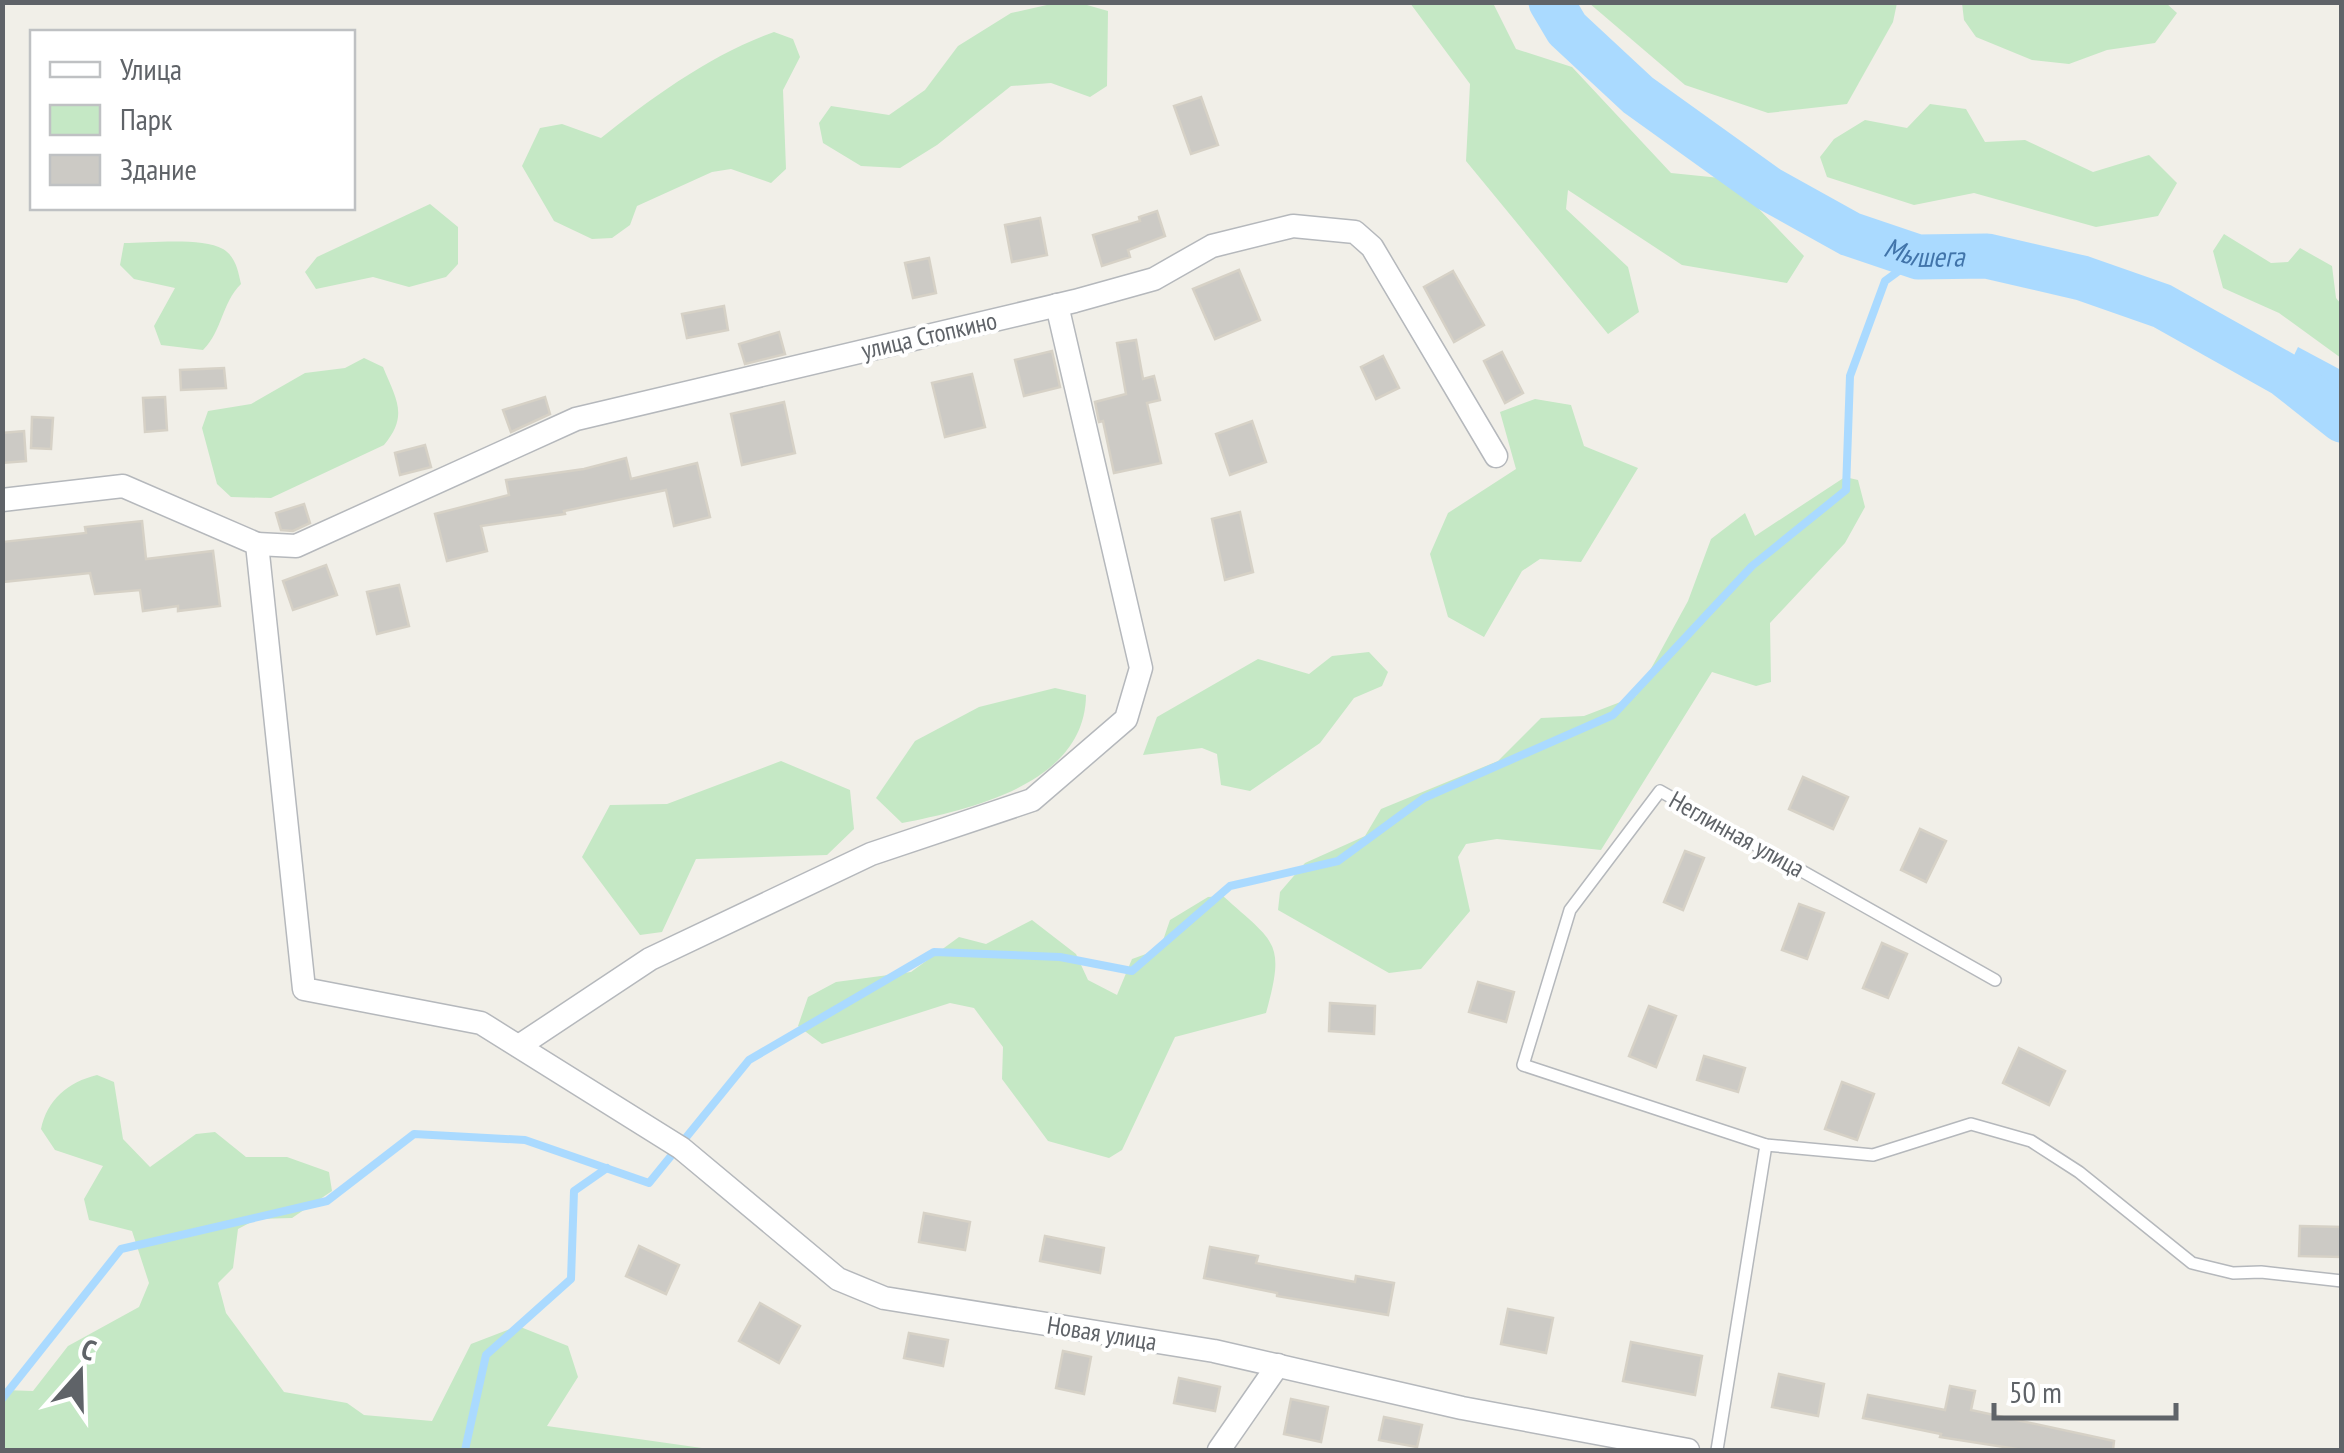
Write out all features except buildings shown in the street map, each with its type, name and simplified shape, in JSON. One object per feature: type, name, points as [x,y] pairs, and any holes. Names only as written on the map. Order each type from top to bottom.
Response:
[{"type":"street","name":"улица Стопкино","points":[[257,544],[296,546],[576,420],[1057,305],[1154,278],[1212,246],[1293,226],[1355,232],[1372,247],[1496,456]]},
{"type":"street","points":[[519,1046],[668,951],[871,854],[1032,800],[1126,719],[1141,668],[1057,305]]},
{"type":"street","points":[[2,500],[123,486],[257,544]]},
{"type":"street","name":"Новая улица","points":[[257,544],[304,989],[481,1023],[680,1148],[838,1279],[884,1298],[1214,1351],[1462,1408],[1688,1450]]},
{"type":"street","points":[[1218,1450],[1278,1365]]},
{"type":"lane","name":"Неглинная улица","points":[[1994,980],[1660,790],[1570,910],[1522,1065],[1766,1144],[1872,1156],[1972,1124],[2031,1141],[2079,1172],[2192,1263],[2233,1274],[2261,1272],[2342,1281]]},
{"type":"lane","points":[[1717,1450],[1766,1144]]},
{"type":"green space","points":[[1060,2],[1108,11],[1107,86],[1090,97],[1051,83],[1011,86],[937,145],[900,168],[861,166],[823,143],[819,123],[831,106],[889,115],[925,90],[958,46],[1011,13]]},
{"type":"green space","points":[[1410,3],[1493,3],[1516,49],[1572,67],[1671,173],[1730,179],[1804,256],[1787,283],[1682,265],[1568,190],[1566,209],[1628,267],[1639,312],[1608,334],[1466,161],[1470,84]]},
{"type":"green space","points":[[1589,3],[1897,3],[1893,22],[1847,104],[1768,113],[1685,85]]},
{"type":"green space","points":[[1962,3],[2166,3],[2177,13],[2155,43],[2107,50],[2069,64],[2032,60],[1976,37],[1964,20]]},
{"type":"green space","points":[[774,32],[793,39],[800,57],[783,90],[786,169],[771,183],[731,169],[712,172],[637,206],[630,225],[612,238],[592,239],[554,221],[522,166],[540,128],[562,124],[601,138],[706,64]]},
{"type":"green space","points":[[1930,104],[1966,109],[1985,142],[2025,140],[2093,172],[2149,155],[2177,183],[2158,216],[2096,227],[1974,193],[1914,205],[1827,177],[1820,157],[1834,139],[1865,120],[1907,128]]},
{"type":"green space","points":[[430,204],[458,227],[458,264],[446,277],[409,287],[373,277],[316,289],[305,272],[317,257]]},
{"type":"green space","points":[[2224,234],[2271,263],[2288,262],[2300,248],[2332,266],[2336,298],[2341,304],[2341,358],[2279,313],[2223,288],[2213,251]]},
{"type":"green space","points":[[124,243],[202,243],[223,249],[231,256],[241,284],[203,350],[161,345],[154,326],[175,288],[134,279],[120,265]]},
{"type":"green space","points":[[364,358],[383,367],[398,407],[396,425],[384,445],[271,498],[231,497],[217,484],[202,428],[208,411],[251,404],[305,373],[345,368]]},
{"type":"green space","points":[[1535,399],[1571,405],[1584,446],[1638,468],[1581,562],[1540,559],[1522,571],[1484,637],[1448,617],[1430,554],[1448,513],[1516,469],[1500,412]]},
{"type":"green space","points":[[1845,477],[1858,480],[1865,507],[1845,543],[1770,623],[1771,682],[1756,686],[1712,672],[1601,850],[1497,839],[1466,844],[1458,857],[1470,911],[1421,969],[1389,973],[1278,910],[1280,892],[1305,863],[1365,836],[1381,809],[1498,761],[1541,718],[1584,716],[1636,696],[1688,601],[1711,539],[1745,513],[1755,536]]},
{"type":"green space","points":[[1369,652],[1388,672],[1382,686],[1354,698],[1320,743],[1250,791],[1221,785],[1217,754],[1202,748],[1143,755],[1157,717],[1258,659],[1309,674],[1332,656]]},
{"type":"green space","points":[[1055,688],[1086,695],[1081,725],[1067,751],[1046,771],[1020,787],[960,810],[902,823],[876,798],[915,741],[979,707]]},
{"type":"green space","points":[[781,761],[850,790],[854,829],[827,855],[696,859],[662,932],[640,935],[582,857],[610,805],[667,804]]},
{"type":"green space","points":[[1223,896],[1272,945],[1275,971],[1266,1013],[1175,1037],[1122,1150],[1109,1158],[1048,1141],[1002,1079],[1003,1047],[974,1008],[950,1003],[822,1044],[798,1026],[808,997],[836,982],[911,972],[959,937],[986,944],[1032,920],[1076,954],[1088,980],[1117,995],[1132,959],[1160,949],[1170,920],[1208,897]]},
{"type":"green space","points":[[97,1075],[114,1082],[123,1139],[150,1167],[196,1134],[215,1132],[246,1157],[287,1157],[329,1172],[332,1191],[292,1218],[257,1219],[238,1229],[233,1268],[218,1283],[226,1313],[284,1392],[347,1403],[364,1415],[432,1421],[471,1344],[518,1326],[568,1346],[578,1377],[547,1426],[716,1450],[3,1450],[3,1390],[33,1391],[68,1346],[139,1307],[149,1283],[132,1231],[89,1220],[84,1199],[103,1166],[55,1150],[41,1129],[48,1109],[60,1094]]},
{"type":"water","points":[[2298,347],[2341,370],[2341,432],[2281,382]]},
{"type":"waterway","name":"Мышега","points":[[1551,2],[1567,29],[1638,95],[1769,189],[1850,234],[1918,257],[1987,256],[2082,278],[2162,306],[2285,375],[2342,420]]},
{"type":"waterway","points":[[2,1399],[121,1249],[327,1201],[414,1134],[525,1140],[649,1183],[749,1060],[934,952],[1060,957],[1132,971],[1230,886],[1338,861],[1424,798],[1613,715],[1752,566],[1846,490],[1850,376],[1885,281],[1918,257]]},
{"type":"waterway","points":[[465,1450],[486,1355],[571,1279],[574,1191],[607,1168]]}]
